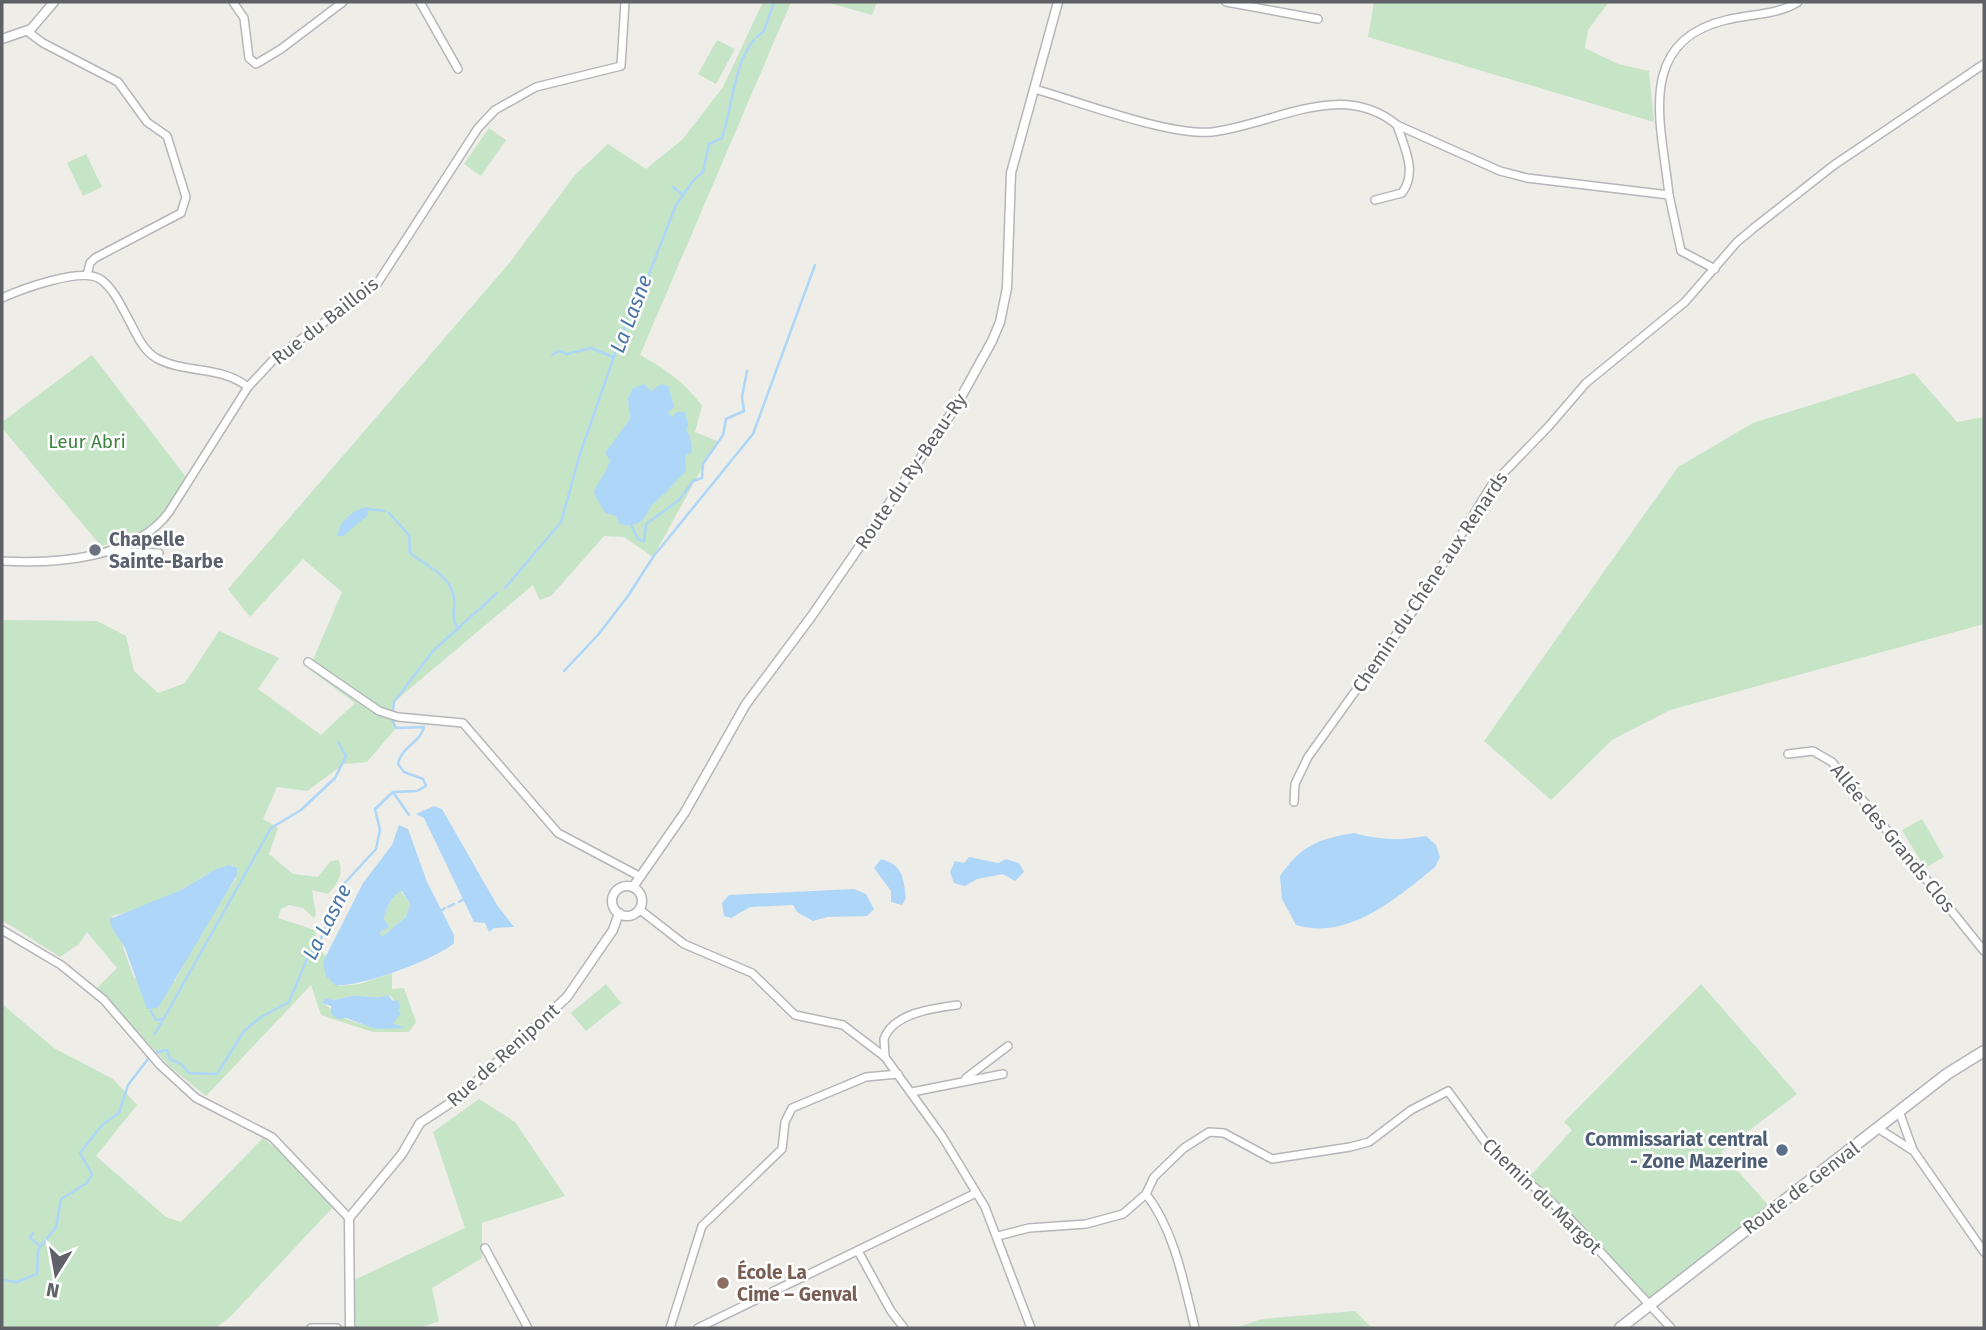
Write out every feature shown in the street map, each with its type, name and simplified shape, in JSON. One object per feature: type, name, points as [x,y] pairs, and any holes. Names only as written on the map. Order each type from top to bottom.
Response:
[{"type":"main road","name":"Route de Genval","points":[[1620,1328],[1649,1303],[1900,1114],[1947,1074],[1984,1051]]},
{"type":"street","points":[[2,39],[27,31],[54,2]]},
{"type":"street","points":[[233,2],[246,25],[249,58],[256,64],[281,49],[342,2]]},
{"type":"street","points":[[420,2],[458,69]]},
{"type":"street","name":"Rue du Baillois","points":[[2,561],[80,557],[109,551],[137,541],[163,520],[248,387],[275,358],[377,284],[397,257],[478,128],[495,110],[536,87],[621,66],[625,2]]},
{"type":"street","name":"Route du Ry-Beau-Ry","points":[[633,887],[685,813],[746,704],[811,617],[955,408],[992,341],[1007,288],[1011,173],[1058,2]]},
{"type":"street","points":[[1226,2],[1318,19]]},
{"type":"street","points":[[1714,269],[1681,251],[1669,195],[1658,100],[1668,60],[1689,35],[1713,23],[1783,10],[1798,2]]},
{"type":"street","points":[[27,31],[43,43],[118,82],[147,122],[166,136],[185,194],[185,208],[181,213],[95,258],[90,263],[88,275]]},
{"type":"street","name":"Chemin du Chêne aux Renards","points":[[1294,802],[1295,784],[1308,757],[1417,607],[1491,486],[1595,373],[1685,302],[1737,242],[1834,165],[1984,64]]},
{"type":"street","points":[[1035,89],[1184,131],[1213,132],[1339,103],[1374,109],[1397,125],[1500,172],[1527,178],[1669,195]]},
{"type":"street","points":[[1375,200],[1402,193],[1409,180],[1410,166],[1397,125]]},
{"type":"street","points":[[2,298],[34,285],[88,275],[97,278],[108,287],[142,344],[154,357],[223,373],[235,377],[248,387]]},
{"type":"street","points":[[109,551],[159,553]]},
{"type":"street","points":[[308,662],[380,711],[398,717],[463,723],[558,832],[639,876]]},
{"type":"street","name":"Allée des Grands Clos","points":[[1788,754],[1813,751],[1832,762],[1984,951]]},
{"type":"street","points":[[623,886],[633,887],[641,897],[639,909],[630,915],[619,914],[612,906],[612,896],[623,886]]},
{"type":"street","points":[[639,909],[684,944],[752,973],[795,1015],[843,1025],[886,1057],[912,1092],[976,1193],[998,1236],[1004,1262],[1031,1328]]},
{"type":"street","name":"Rue de Renipont","points":[[349,1218],[402,1154],[420,1123],[461,1096],[567,997],[613,930],[619,914]]},
{"type":"street","points":[[2,930],[30,944],[104,1000],[160,1065],[207,1105],[239,1118],[272,1138],[349,1218],[350,1328]]},
{"type":"street","points":[[886,1057],[884,1039],[892,1027],[925,1010],[957,1005]]},
{"type":"street","points":[[962,1081],[1008,1046]]},
{"type":"street","points":[[670,1328],[702,1227],[782,1149],[785,1122],[792,1108],[866,1077],[898,1074]]},
{"type":"street","points":[[912,1092],[1003,1074]]},
{"type":"street","name":"Chemin du Margot","points":[[1146,1195],[1154,1177],[1184,1148],[1209,1132],[1224,1133],[1272,1159],[1368,1142],[1404,1115],[1448,1091],[1488,1146],[1570,1219],[1649,1303]]},
{"type":"street","points":[[1900,1114],[1913,1150],[1984,1252]]},
{"type":"street","points":[[1879,1129],[1913,1150]]},
{"type":"street","points":[[698,1328],[976,1193]]},
{"type":"street","points":[[998,1236],[1029,1228],[1108,1219],[1131,1209],[1146,1195],[1157,1209],[1177,1260],[1195,1328]]},
{"type":"street","points":[[485,1248],[528,1328]]},
{"type":"street","points":[[858,1251],[891,1311],[904,1328]]},
{"type":"street","points":[[1649,1303],[1671,1328]]},
{"type":"street","points":[[311,1328],[337,1328]]},
{"type":"green space","points":[[763,2],[791,2],[640,355],[658,365],[689,390],[702,406],[695,432],[717,441],[653,557],[624,537],[604,536],[551,596],[540,600],[533,585],[394,702],[392,719],[396,728],[367,762],[344,764],[307,791],[277,787],[263,819],[278,828],[269,854],[293,874],[318,877],[331,861],[338,860],[341,869],[337,882],[328,894],[312,890],[316,915],[314,918],[303,908],[289,905],[281,909],[278,918],[315,930],[318,946],[326,957],[323,962],[339,986],[360,984],[392,973],[392,989],[404,988],[416,1022],[409,1032],[373,1032],[321,1015],[311,985],[206,1096],[169,1066],[97,988],[117,968],[87,932],[79,944],[60,957],[2,920],[2,620],[97,621],[126,636],[134,671],[158,693],[185,683],[219,631],[279,658],[258,689],[321,735],[355,703],[309,669],[342,592],[303,559],[250,617],[228,589],[511,261],[575,175],[608,144],[646,169],[682,140],[723,87]],"holes":[[[640,387],[650,391],[669,387],[673,403],[667,410],[621,432],[630,420],[628,399],[632,389]],[[233,865],[236,878],[193,946],[175,981],[134,978],[112,916],[158,901],[226,866]],[[353,996],[392,997],[397,1010],[393,1023],[404,1028],[350,1021],[322,1003],[325,998],[333,1000]]]},
{"type":"green space","points":[[826,2],[877,2],[872,15]]},
{"type":"green space","points":[[1374,2],[1609,2],[1588,30],[1585,48],[1618,64],[1649,71],[1654,122],[1368,37]]},
{"type":"green space","points":[[717,40],[735,49],[716,84],[698,74]]},
{"type":"green space","points":[[489,128],[506,140],[481,176],[464,164]]},
{"type":"green space","points":[[86,154],[102,187],[83,196],[67,163]]},
{"type":"green space","name":"Leur Abri","points":[[92,355],[186,477],[152,523],[132,536],[101,546],[2,428],[2,422]]},
{"type":"green space","points":[[1914,373],[1957,422],[1984,417],[1984,624],[1670,710],[1612,740],[1551,800],[1484,741],[1678,467],[1753,423]]},
{"type":"green space","points":[[1922,819],[1944,857],[1925,868],[1902,830]]},
{"type":"green space","points":[[401,891],[410,904],[406,917],[382,937],[380,932],[389,927],[384,919],[387,907]]},
{"type":"green space","points":[[606,984],[621,1003],[586,1031],[571,1013]]},
{"type":"green space","points":[[1701,984],[1797,1094],[1721,1152],[1769,1206],[1647,1302],[1530,1176],[1572,1130],[1564,1122]]},
{"type":"green space","points":[[2,1004],[54,1048],[113,1079],[137,1105],[96,1156],[166,1217],[181,1222],[263,1138],[288,1158],[333,1207],[230,1317],[215,1328],[2,1328]]},
{"type":"green space","points":[[479,1099],[515,1122],[565,1196],[482,1223],[482,1258],[432,1288],[439,1321],[420,1328],[356,1328],[352,1281],[465,1228],[433,1132]]},
{"type":"green space","points":[[1355,1311],[1372,1328],[1235,1328],[1262,1319]]},
{"type":"water","points":[[644,384],[651,391],[662,384],[669,387],[674,407],[668,412],[672,417],[677,412],[685,412],[688,425],[686,430],[690,436],[692,452],[685,456],[686,471],[652,505],[643,519],[636,524],[625,525],[619,524],[616,516],[605,513],[594,493],[610,460],[605,453],[630,419],[628,399],[632,389]]},
{"type":"water","points":[[369,507],[368,515],[343,536],[338,536],[340,526],[348,517]]},
{"type":"water","points":[[434,806],[442,809],[497,905],[514,927],[494,928],[489,932],[485,923],[474,922],[424,818],[416,814]]},
{"type":"water","points":[[399,825],[408,829],[427,882],[454,935],[454,943],[432,957],[397,971],[361,982],[335,985],[326,976],[323,962],[363,883],[392,845]],"holes":[[[402,891],[410,904],[406,917],[382,937],[380,932],[389,927],[384,919],[392,899]]]},
{"type":"water","points":[[1354,833],[1390,839],[1426,836],[1436,845],[1440,857],[1435,867],[1371,914],[1334,927],[1296,925],[1282,899],[1280,876],[1296,857],[1312,845]]},
{"type":"water","points":[[969,857],[998,863],[1006,859],[1019,863],[1024,872],[1015,881],[1003,874],[977,879],[965,886],[954,883],[950,872],[955,861],[964,863]]},
{"type":"water","points":[[881,859],[894,865],[901,873],[906,898],[902,905],[891,902],[891,891],[874,868]]},
{"type":"water","points":[[230,865],[237,868],[237,875],[158,1008],[147,1009],[125,948],[111,926],[110,919],[181,890],[216,869]]},
{"type":"water","points":[[854,889],[866,894],[874,909],[867,916],[827,917],[813,921],[797,912],[793,905],[750,907],[731,918],[724,916],[722,903],[729,895]]},
{"type":"water","points":[[388,995],[393,1001],[398,1000],[398,1010],[401,1013],[393,1023],[405,1028],[376,1029],[346,1018],[338,1019],[331,1014],[331,1006],[322,1003],[325,998]]},
{"type":"waterway","name":"La Lasne","points":[[757,37],[764,31],[774,2]]},
{"type":"waterway","name":"La Lasne","points":[[505,588],[561,522],[580,454],[630,311],[646,282],[676,205],[703,172],[709,144],[722,138],[738,73],[754,40]]},
{"type":"waterway","points":[[673,187],[683,195]]},
{"type":"waterway","points":[[564,671],[598,635],[653,557],[753,434],[815,265]]},
{"type":"waterway","points":[[552,355],[559,351],[567,354],[591,348],[613,357]]},
{"type":"waterway","points":[[631,525],[638,539],[644,541],[646,524],[679,500],[693,481],[702,478],[703,464],[723,435],[726,419],[744,411],[742,397],[747,371]]},
{"type":"waterway","points":[[370,509],[385,511]]},
{"type":"waterway","points":[[389,513],[409,535],[410,553],[436,571],[452,589],[454,620],[458,630]]},
{"type":"waterway","name":"La Lasne","points":[[393,711],[394,702],[433,651],[497,593]]},
{"type":"waterway","name":"La Lasne","points":[[157,1052],[167,1050],[170,1059],[181,1064],[189,1073],[217,1074],[244,1031],[261,1017],[289,1002],[309,954],[318,946],[342,886],[376,849],[380,830],[375,809],[393,792],[417,791],[426,786],[423,779],[404,772],[398,764],[403,753],[419,737],[424,727],[396,728],[392,719]]},
{"type":"waterway","points":[[155,1034],[271,828],[301,810],[335,778],[346,756],[338,742]]},
{"type":"waterway","points":[[393,792],[409,815]]},
{"type":"waterway","points":[[459,902],[464,899]]},
{"type":"waterway","points":[[448,907],[454,904]]},
{"type":"waterway","points":[[151,1011],[156,1020],[163,1019]]},
{"type":"waterway","name":"La Lasne","points":[[2,1280],[17,1282],[37,1274],[38,1250],[56,1227],[61,1199],[87,1183],[92,1174],[80,1153],[102,1125],[119,1113],[128,1085],[148,1059]]},
{"type":"waterway","points":[[33,1233],[30,1238],[39,1245]]},
{"type":"place","name":"Chapelle Sainte-Barbe","points":[[95,550]]},
{"type":"place","name":"Commissariat central - Zone Mazerine","points":[[1782,1150]]},
{"type":"place","name":"École La Cime – Genval","points":[[723,1283]]}]
